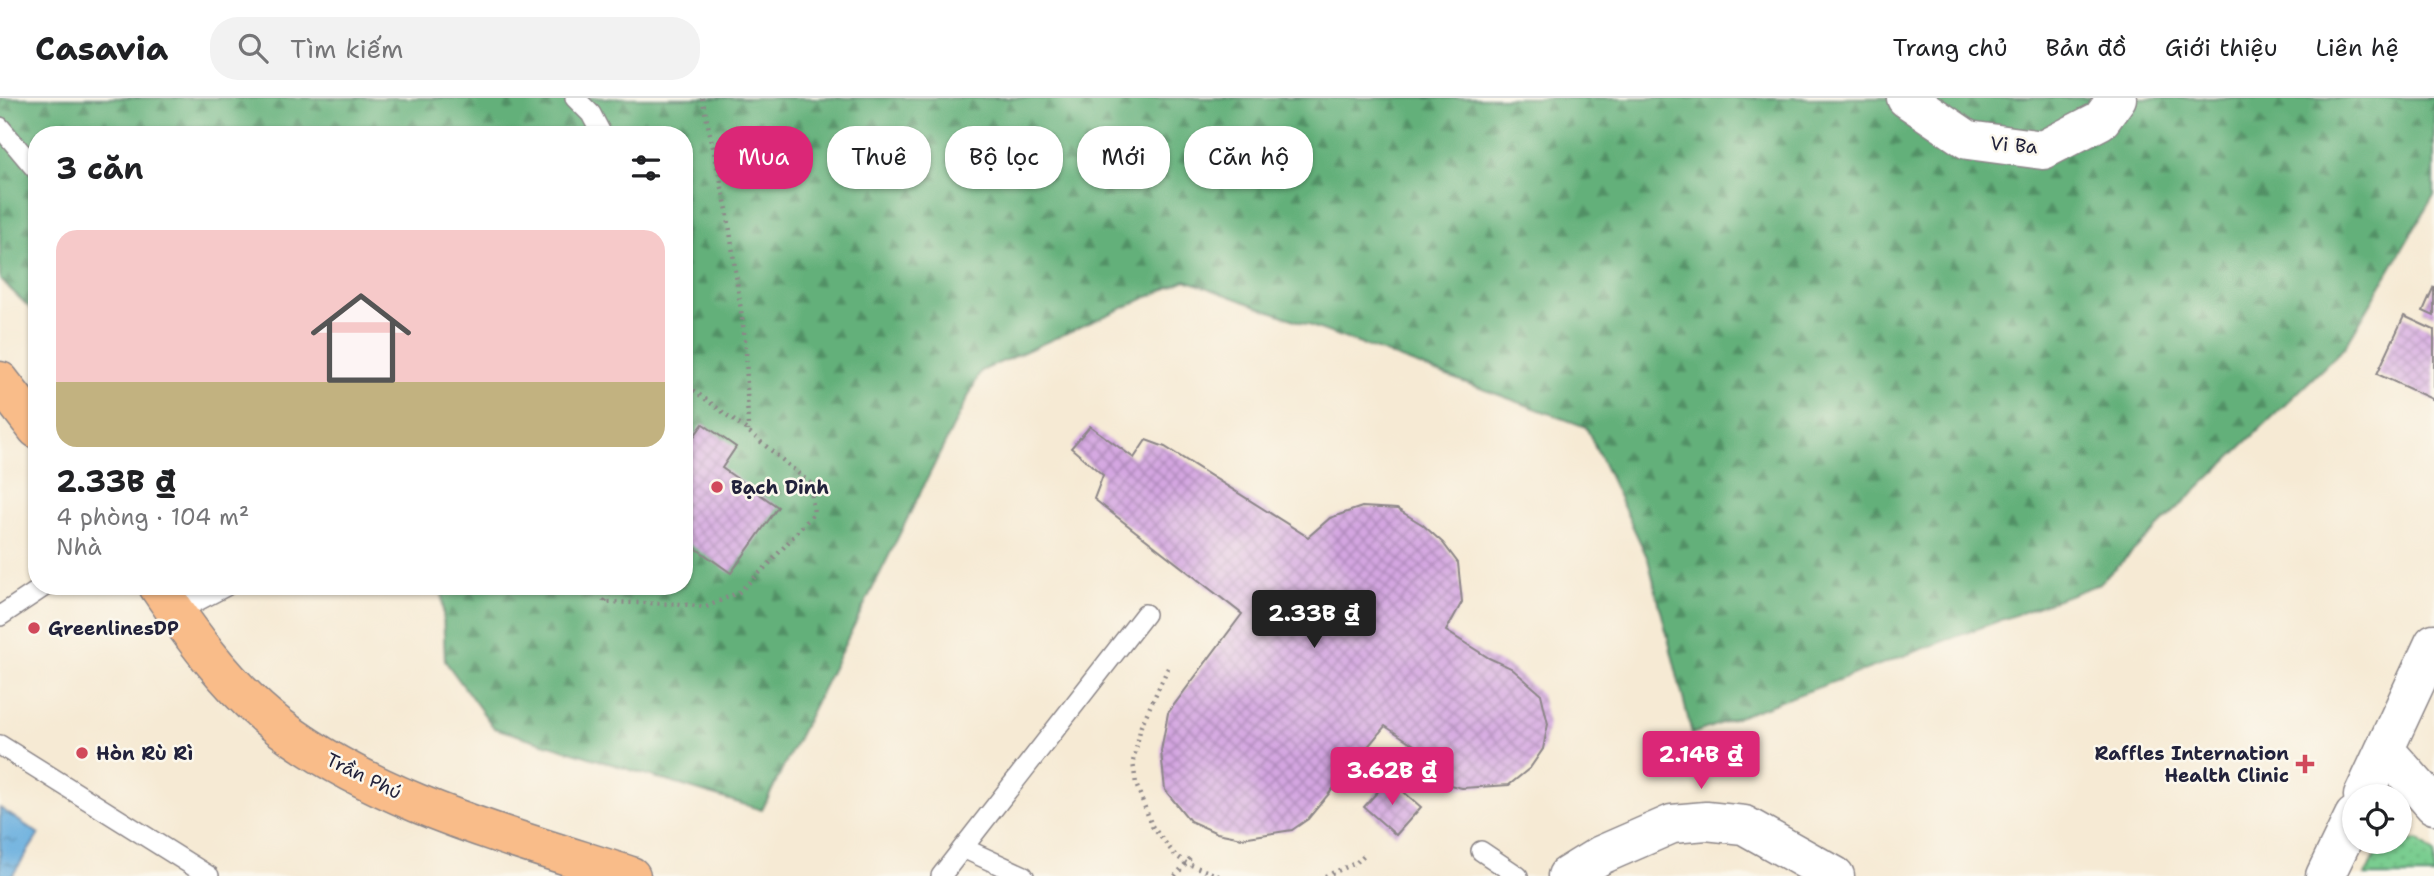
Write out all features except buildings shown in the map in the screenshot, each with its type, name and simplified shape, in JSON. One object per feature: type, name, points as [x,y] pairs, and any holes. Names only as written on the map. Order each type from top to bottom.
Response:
[{"type":"main road","points":[[0,380],[28,417]]},
{"type":"main road","name":"Trần Phú","points":[[167,599],[204,653],[265,715],[314,751],[343,768],[446,816],[631,876]]},
{"type":"street","name":"Vi Ba","points":[[1906,98],[1968,140],[2043,150],[2101,120],[2117,98]]},
{"type":"street","points":[[2369,784],[2434,643]]},
{"type":"street","points":[[2385,750],[2434,805]]},
{"type":"street","points":[[1567,876],[1601,855],[1672,824],[1706,821],[1744,825],[1835,876]]},
{"type":"street","points":[[2325,876],[2342,841]]},
{"type":"lane","points":[[575,98],[591,114],[597,126]]},
{"type":"lane","points":[[0,127],[28,160]]},
{"type":"lane","points":[[0,617],[32,595]]},
{"type":"lane","points":[[167,599],[185,595]]},
{"type":"lane","points":[[941,876],[1145,614]]},
{"type":"lane","points":[[0,745],[209,876]]},
{"type":"lane","points":[[963,848],[1024,876]]},
{"type":"lane","points":[[1480,851],[1518,876]]},
{"type":"path","points":[[702,98],[727,210],[746,347],[748,431]]},
{"type":"path","points":[[604,601],[706,607],[739,592],[768,565],[814,513],[810,483],[693,390]]},
{"type":"path","points":[[602,595],[604,601]]},
{"type":"path","points":[[604,601],[608,595]]},
{"type":"path","points":[[1168,668],[1141,726],[1133,762],[1136,784],[1152,826],[1175,855],[1186,863],[1219,876]]},
{"type":"path","points":[[1325,876],[1356,863],[1365,854]]},
{"type":"path","points":[[1175,876],[1193,855]]},
{"type":"green space","points":[[0,98],[2434,98],[2434,195],[2345,347],[2099,584],[1692,734],[1648,559],[1586,427],[1186,280],[981,371],[762,810],[494,728],[445,661],[442,595],[693,595],[693,126],[28,126],[28,306],[0,279]]},
{"type":"green space","points":[[2418,840],[2434,853],[2434,876],[2365,876],[2376,854],[2412,854],[2412,841]]},
{"type":"water","points":[[0,808],[39,834],[12,876],[0,876]]},
{"type":"place","name":"Bạch Dinh","points":[[717,487]]},
{"type":"place","name":"GreenlinesDP","points":[[34,628]]},
{"type":"place","name":"Hòn Rù Rì","points":[[82,753]]},
{"type":"place","name":"Raffles Internation Health Clinic","points":[[2305,764]]}]
